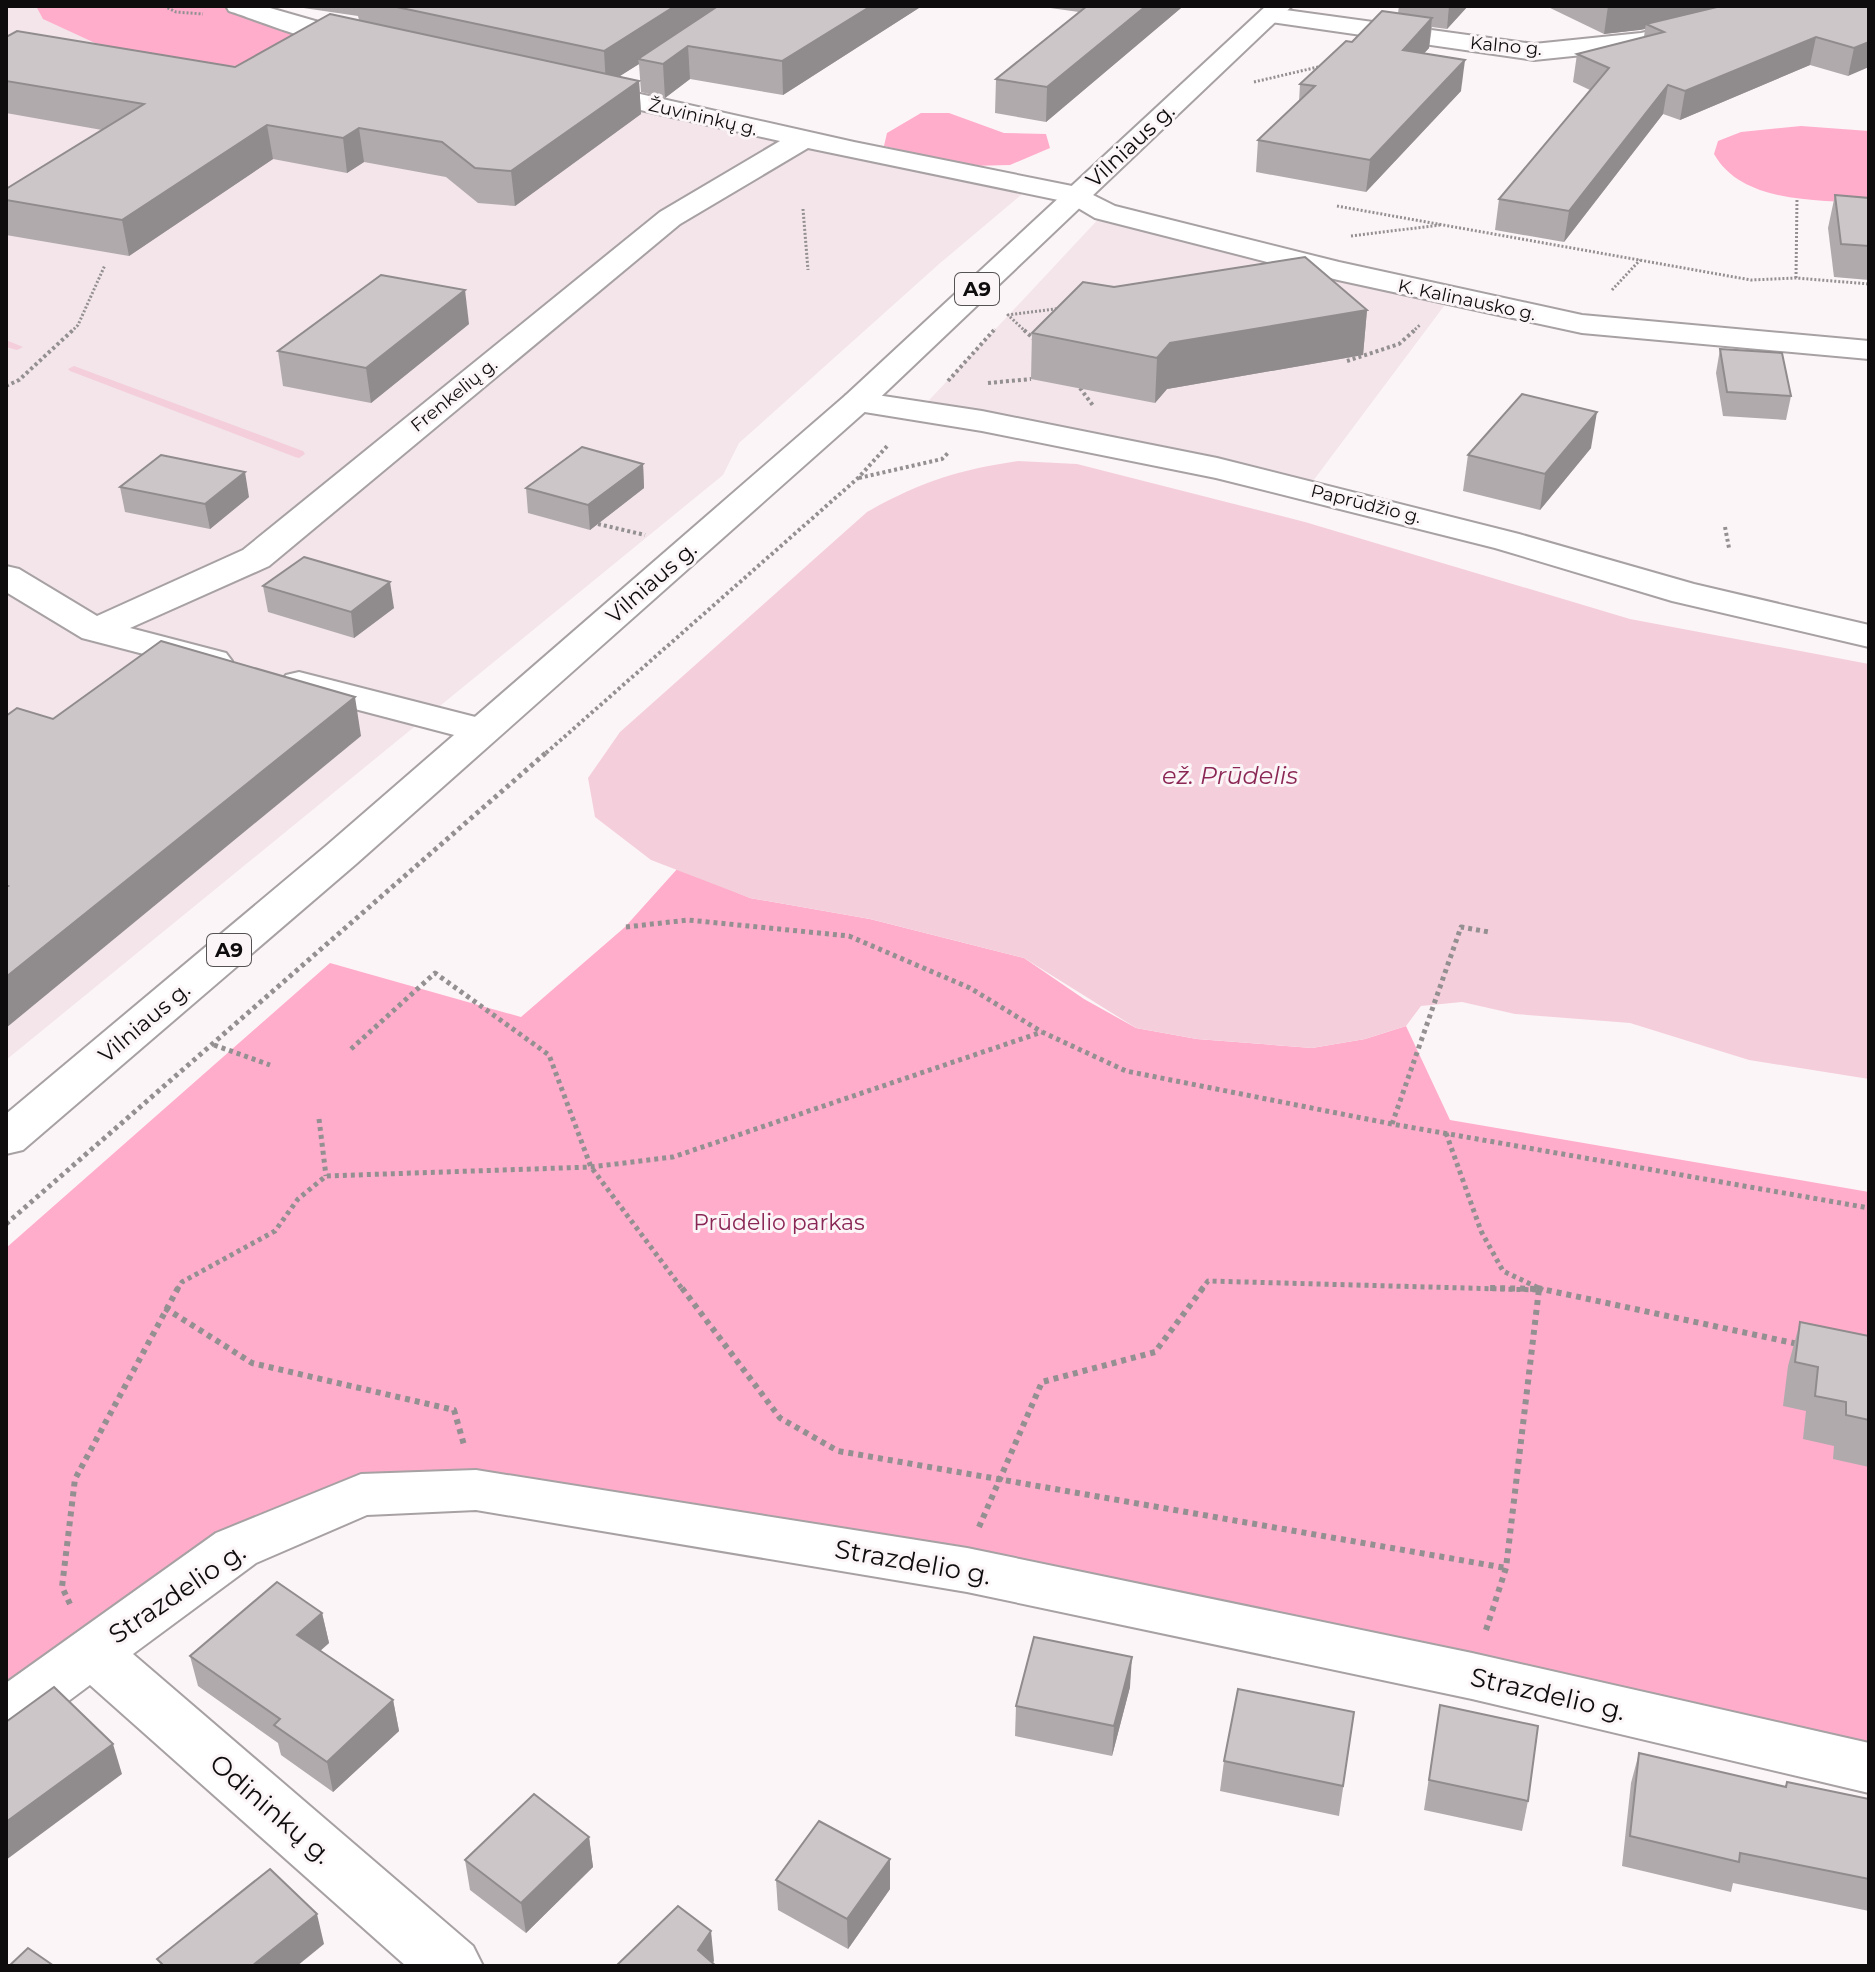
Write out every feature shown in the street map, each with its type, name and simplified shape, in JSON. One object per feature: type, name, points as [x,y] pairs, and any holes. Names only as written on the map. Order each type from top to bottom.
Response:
[{"type":"main road","points":[[238,6],[318,32],[392,48]]},
{"type":"main road","name":"Kalno g.","points":[[1275,10],[1319,21],[1534,52],[1641,41],[1788,6]]},
{"type":"main road","name":"Vilniaus g.","points":[[6,1139],[341,855],[857,402],[1275,10]]},
{"type":"main road","points":[[612,96],[646,75]]},
{"type":"main road","name":"Žuvininkų g.","points":[[561,84],[803,139],[1077,195]]},
{"type":"main road","name":"Frenkelių g.","points":[[95,630],[256,558],[670,218],[803,139]]},
{"type":"main road","name":"K. Kalinausko g.","points":[[1077,195],[1105,212],[1450,298],[1582,324],[1869,350]]},
{"type":"main road","name":"Paprūdžio g.","points":[[857,402],[982,421],[1127,449],[1307,489],[1507,541],[1685,593],[1869,636]]},
{"type":"main road","points":[[6,577],[95,630],[481,730]]},
{"type":"main road","name":"Strazdelio g.","points":[[6,1715],[90,1651],[236,1548],[361,1495],[476,1490],[967,1570],[1472,1676],[1869,1768]]},
{"type":"main road","name":"Odininkų g.","points":[[90,1651],[451,1966]]},
{"type":"path","points":[[1319,21],[1249,83],[1325,66]]},
{"type":"path","points":[[1796,278],[1797,198]]},
{"type":"path","points":[[1337,206],[1751,280],[1796,278],[1869,284]]},
{"type":"path","points":[[803,209],[808,270]]},
{"type":"path","points":[[1416,228],[1445,224]]},
{"type":"path","points":[[6,386],[19,380],[78,325],[105,265]]},
{"type":"path","points":[[1347,361],[1399,344],[1450,298]]},
{"type":"path","points":[[6,1224],[858,478],[1019,304]]},
{"type":"path","points":[[1008,315],[1067,307]]},
{"type":"path","points":[[1008,315],[1041,346]]},
{"type":"path","points":[[858,478],[942,459],[982,421]]},
{"type":"path","points":[[598,524],[650,536]]},
{"type":"path","points":[[1725,527],[1729,548]]},
{"type":"path","points":[[626,927],[688,920],[849,936],[970,988],[1042,1032],[1126,1071],[1392,1124],[1869,1208]]},
{"type":"path","points":[[1392,1124],[1461,927],[1489,932]]},
{"type":"path","points":[[351,1049],[435,973],[549,1055],[591,1167],[780,1418],[838,1451],[1506,1568]]},
{"type":"path","points":[[90,1651],[62,1587],[75,1479],[165,1308],[182,1282],[275,1231],[298,1199],[326,1176],[591,1167],[673,1157],[1042,1032]]},
{"type":"path","points":[[213,1045],[270,1065]]},
{"type":"path","points":[[319,1119],[326,1176]]},
{"type":"path","points":[[1446,1133],[1481,1231],[1503,1271],[1539,1289]]},
{"type":"path","points":[[982,1517],[1042,1382],[1155,1352],[1208,1281],[1539,1289],[1809,1346]]},
{"type":"path","points":[[1472,1676],[1506,1568],[1539,1289]]},
{"type":"path","points":[[165,1308],[252,1363],[454,1410],[476,1490]]},
{"type":"shaded area","points":[[6,6],[238,6],[1033,185],[939,264],[739,443],[723,475],[6,1060]]},
{"type":"shaded area","points":[[1105,212],[1450,298],[1307,489],[919,411]]},
{"type":"green space","points":[[36,6],[238,6],[318,32],[238,66],[198,64],[95,43],[43,19]]},
{"type":"green space","points":[[921,113],[949,113],[1004,133],[1046,134],[1050,148],[1010,165],[970,166],[884,146],[887,133]]},
{"type":"green space","points":[[1801,126],[1869,131],[1869,203],[1805,199],[1762,191],[1727,170],[1714,154],[1718,141],[1741,132]]},
{"type":"green space","name":"Prūdelio parkas","points":[[678,868],[750,898],[870,919],[1024,958],[1084,999],[1136,1028],[1197,1039],[1312,1048],[1365,1039],[1406,1026],[1450,1120],[1869,1192],[1869,1768],[967,1570],[361,1495],[6,1715],[6,1248],[330,963],[521,1017],[625,927]]},
{"type":"water","name":"ež. Prūdelis","points":[[1018,461],[1077,464],[1305,522],[1630,619],[1869,664],[1869,1079],[1749,1060],[1630,1023],[1515,1014],[1462,1002],[1421,1006],[1406,1026],[1365,1039],[1312,1048],[1197,1039],[1136,1028],[1024,958],[870,919],[750,898],[651,860],[595,817],[588,778],[620,732],[867,512],[940,479]]},
{"type":"building","points":[[392,6],[675,6],[604,51]]},
{"type":"building","points":[[718,6],[871,6],[782,61],[688,46],[663,64],[638,59]]},
{"type":"building","points":[[1087,6],[1146,6],[1047,87],[996,79]]},
{"type":"building","points":[[1721,6],[1869,6],[1869,42],[1854,48],[1816,37],[1685,91],[1668,85],[1569,211],[1499,199],[1609,68],[1577,54],[1664,32],[1646,24]]},
{"type":"building","points":[[1382,11],[1432,18],[1403,50],[1465,60],[1370,160],[1258,140],[1315,86],[1300,84],[1346,41],[1352,42]]},
{"type":"building","points":[[330,14],[639,81],[511,171],[475,168],[442,142],[359,128],[343,138],[267,125],[122,220],[6,200],[6,189],[144,104],[6,81],[6,37],[17,31],[235,67]]},
{"type":"building","points":[[1835,195],[1869,198],[1869,246],[1841,244]]},
{"type":"building","points":[[1305,257],[1367,310],[1170,343],[1157,358],[1032,333],[1083,282],[1114,287]]},
{"type":"building","points":[[381,275],[465,290],[366,368],[278,351]]},
{"type":"building","points":[[1720,349],[1782,353],[1791,396],[1727,392]]},
{"type":"building","points":[[1522,394],[1597,412],[1545,474],[1468,455]]},
{"type":"building","points":[[582,447],[643,464],[588,505],[526,488]]},
{"type":"building","points":[[161,455],[245,472],[205,504],[120,487]]},
{"type":"building","points":[[304,557],[390,582],[351,612],[263,586]]},
{"type":"building","points":[[161,641],[355,697],[6,977],[6,716],[17,708],[53,719]]},
{"type":"building","points":[[1800,1322],[1869,1336],[1869,1420],[1846,1415],[1846,1402],[1815,1396],[1818,1367],[1795,1362]]},
{"type":"building","points":[[277,1582],[322,1613],[297,1635],[393,1700],[327,1762],[274,1725],[280,1719],[190,1656]]},
{"type":"building","points":[[1034,1637],[1132,1657],[1114,1726],[1016,1706]]},
{"type":"building","points":[[54,1687],[113,1744],[6,1822],[6,1722]]},
{"type":"building","points":[[1238,1689],[1354,1712],[1343,1786],[1224,1761]]},
{"type":"building","points":[[1440,1705],[1538,1726],[1528,1801],[1429,1780]]},
{"type":"building","points":[[1639,1753],[1786,1787],[1787,1782],[1869,1799],[1869,1879],[1740,1853],[1739,1862],[1630,1836]]},
{"type":"building","points":[[534,1794],[589,1837],[521,1903],[465,1860]]},
{"type":"building","points":[[819,1821],[890,1859],[847,1919],[776,1880]]},
{"type":"building","points":[[270,1869],[317,1914],[252,1966],[164,1966],[157,1959]]},
{"type":"building","points":[[678,1906],[711,1931],[698,1950],[716,1966],[616,1966]]},
{"type":"building","points":[[28,1948],[54,1966],[9,1966]]},
{"type":"waterway","points":[[6,343],[17,347]]},
{"type":"waterway","points":[[74,369],[299,454]]}]
